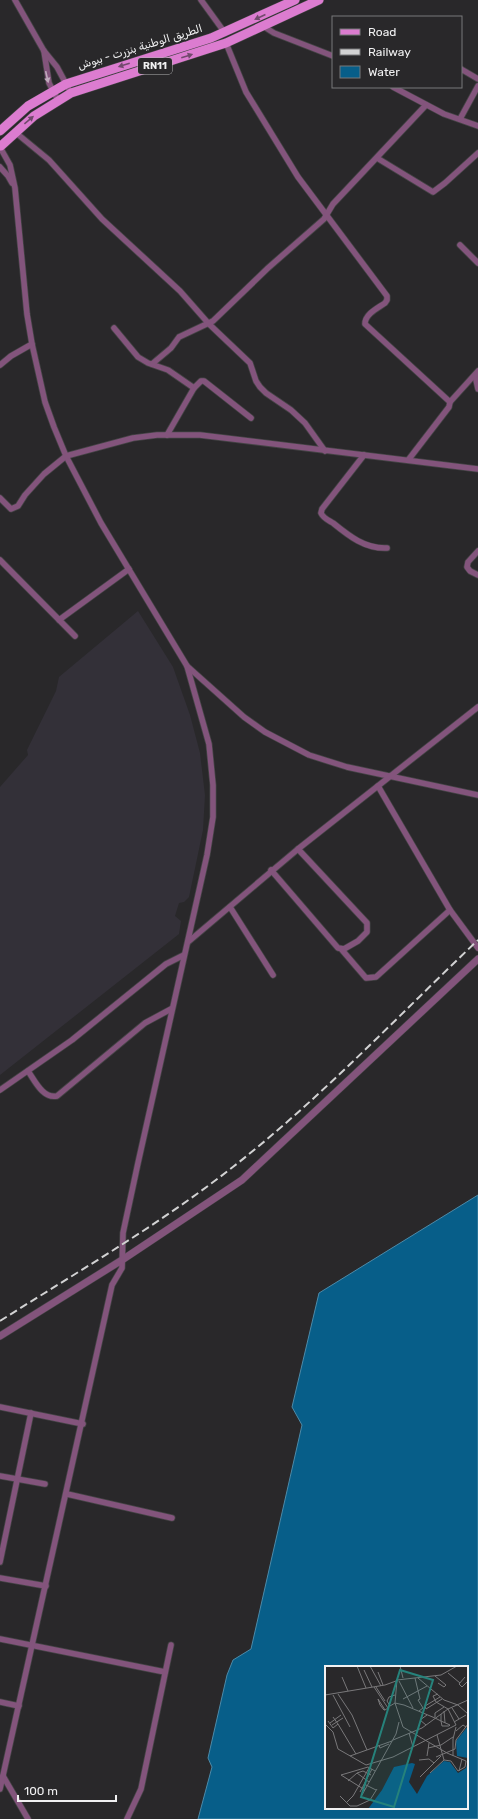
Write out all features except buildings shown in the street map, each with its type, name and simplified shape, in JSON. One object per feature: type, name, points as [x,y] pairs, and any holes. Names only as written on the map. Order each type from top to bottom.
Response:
[{"type":"main road","name":"الطريق الوطنية بنزرت - ببوش","points":[[0,131],[28,106],[52,90],[66,84],[225,33],[295,0]]},
{"type":"main road","name":"الطريق الوطنية بنزرت - ببوش","points":[[0,149],[15,132],[34,116],[70,93],[226,43],[319,0]]},
{"type":"street","points":[[15,0],[44,51],[58,67],[70,93]]},
{"type":"street","points":[[201,0],[225,33]]},
{"type":"street","points":[[263,26],[274,33],[332,56]]},
{"type":"street","points":[[226,43],[238,74],[257,110],[298,176],[387,296],[386,303],[367,316],[365,324],[411,368],[450,402]]},
{"type":"street","points":[[44,51],[46,73],[52,90],[58,100]]},
{"type":"street","points":[[462,70],[478,79]]},
{"type":"street","points":[[460,119],[478,86]]},
{"type":"street","points":[[395,88],[444,114],[478,126]]},
{"type":"street","points":[[152,364],[171,348],[179,337],[191,330],[209,324],[326,215],[333,204],[426,104]]},
{"type":"street","points":[[15,132],[49,160],[102,218],[157,268],[209,324],[250,363],[256,381],[260,387],[266,393],[291,410],[305,423],[325,450]]},
{"type":"street","points":[[0,149],[10,165],[15,188],[27,314],[45,402],[66,456],[101,523],[187,666],[209,744],[213,785],[213,817],[207,855],[171,1010],[123,1233],[122,1268],[112,1285],[83,1424],[0,1789]]},
{"type":"street","points":[[377,158],[433,192],[446,183],[478,153]]},
{"type":"street","points":[[0,167],[8,176],[15,188]]},
{"type":"street","points":[[460,245],[478,263]]},
{"type":"street","points":[[114,328],[135,354],[152,364],[168,370],[194,388]]},
{"type":"street","points":[[0,365],[11,356],[32,344]]},
{"type":"street","points":[[409,459],[449,407],[450,402],[478,372]]},
{"type":"street","points":[[478,372],[476,380],[478,389]]},
{"type":"street","points":[[167,435],[199,382],[204,381],[251,418]]},
{"type":"street","points":[[0,498],[11,508],[15,508],[21,503],[25,495],[44,474],[66,456],[133,438],[167,435],[200,435],[409,459],[478,469]]},
{"type":"street","points":[[364,455],[322,509],[321,513],[362,544],[373,547],[387,548]]},
{"type":"street","points":[[478,551],[468,562],[467,567],[470,571],[478,575]]},
{"type":"street","points":[[0,560],[75,636]]},
{"type":"street","points":[[59,620],[129,569]]},
{"type":"street","points":[[187,666],[244,716],[265,732],[309,755],[347,767],[478,795]]},
{"type":"street","points":[[188,942],[271,870],[478,707]]},
{"type":"street","points":[[378,786],[450,910],[478,948]]},
{"type":"street","points":[[298,849],[368,926],[367,932],[362,938],[351,946],[342,950]]},
{"type":"street","points":[[271,870],[331,942],[342,950],[366,978],[376,977],[450,910]]},
{"type":"street","points":[[230,907],[273,975]]},
{"type":"street","points":[[0,1090],[78,1035],[166,964],[184,955]]},
{"type":"street","points":[[0,1336],[122,1260],[250,1173],[478,960]]},
{"type":"street","points":[[28,1071],[44,1093],[49,1096],[57,1096],[145,1023],[171,1010]]},
{"type":"street","points":[[0,1407],[83,1424]]},
{"type":"street","points":[[0,1562],[16,1479],[31,1413]]},
{"type":"street","points":[[0,1476],[45,1484]]},
{"type":"street","points":[[67,1494],[172,1518]]},
{"type":"street","points":[[0,1578],[46,1586]]},
{"type":"street","points":[[0,1639],[166,1672]]},
{"type":"street","points":[[127,1819],[141,1789],[171,1645]]},
{"type":"street","points":[[0,1702],[19,1706]]},
{"type":"street","points":[[3,1776],[28,1819]]},
{"type":"shaded area","points":[[138,611],[173,667],[190,715],[200,753],[205,795],[203,830],[189,897],[184,902],[179,903],[175,916],[181,921],[179,934],[0,1075],[0,787],[28,755],[27,750],[56,691],[59,677]]},
{"type":"water","points":[[478,1195],[478,1819],[198,1819],[212,1767],[208,1758],[227,1675],[233,1660],[251,1649],[302,1425],[292,1407],[319,1293]]},
{"type":"railway","points":[[0,1321],[174,1210],[202,1191],[262,1144],[356,1058],[478,940]]}]
